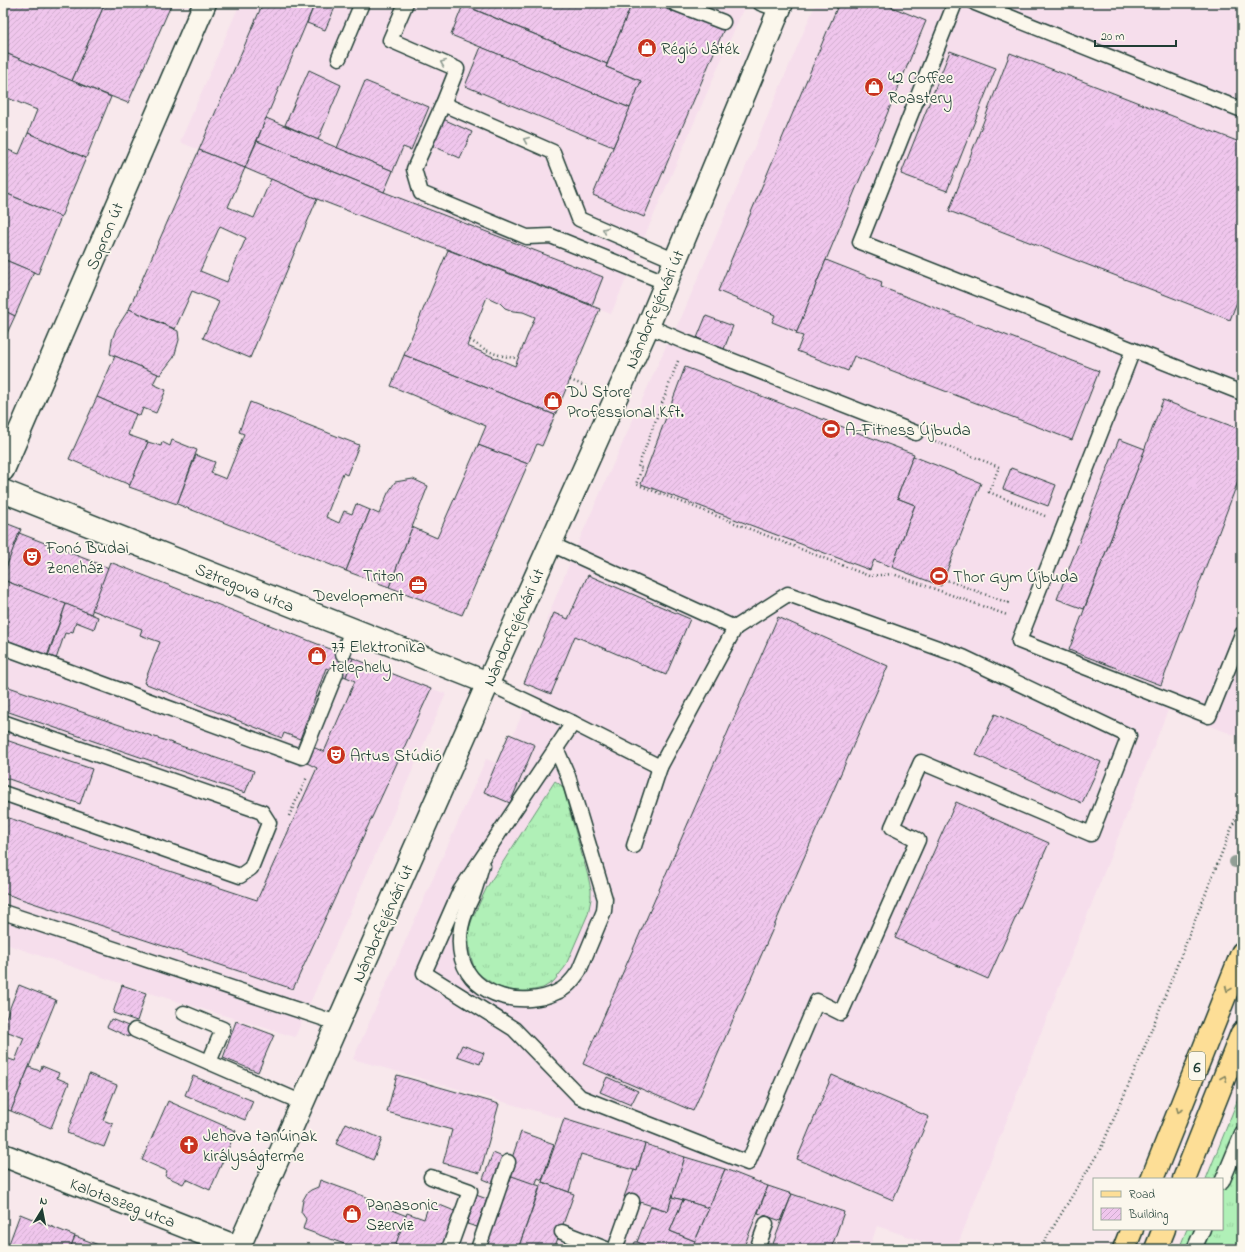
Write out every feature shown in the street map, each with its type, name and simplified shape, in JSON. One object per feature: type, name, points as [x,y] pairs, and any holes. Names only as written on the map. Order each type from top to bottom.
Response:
[{"type":"main road","name":"6","points":[[1152,1178],[1242,953]]},
{"type":"main road","name":"6","points":[[1184,1178],[1242,1033]]},
{"type":"main road","points":[[1124,1249],[1132,1230]]},
{"type":"main road","points":[[1156,1249],[1164,1230]]},
{"type":"street","name":"Sopron út","points":[[3,470],[205,3]]},
{"type":"street","name":"Nándorfejérvári út","points":[[240,1248],[337,1023],[667,283],[773,5]]},
{"type":"street","name":"Sztregova utca","points":[[3,491],[488,683]]},
{"type":"street","name":"Kalotaszeg utca","points":[[3,1155],[240,1248]]},
{"type":"lane","points":[[339,58],[362,3]]},
{"type":"lane","points":[[406,3],[390,40],[458,69],[414,169],[421,193],[527,237],[551,236],[667,283]]},
{"type":"lane","points":[[674,3],[723,22]]},
{"type":"lane","points":[[955,3],[860,242],[1242,393]]},
{"type":"lane","points":[[975,3],[1242,110]]},
{"type":"lane","points":[[443,104],[553,152],[579,219],[676,261]]},
{"type":"lane","points":[[648,326],[916,433]]},
{"type":"lane","points":[[1133,350],[1019,641],[1209,716],[1242,634]]},
{"type":"lane","points":[[551,544],[735,628]]},
{"type":"lane","points":[[573,723],[460,891],[424,973],[514,1029],[580,1097],[748,1163],[817,1001],[841,1013],[918,840],[892,827],[920,762],[1091,834],[1129,736],[963,657],[788,594],[735,628],[660,767],[634,846]]},
{"type":"lane","points":[[343,654],[352,629]]},
{"type":"lane","points":[[3,647],[302,757],[336,673]]},
{"type":"lane","points":[[488,683],[573,723],[660,767]]},
{"type":"lane","points":[[3,722],[262,812],[269,823],[251,868],[240,876],[3,793]]},
{"type":"lane","points":[[486,851],[461,927],[460,943],[463,960],[466,966],[480,985],[509,998],[526,1000],[539,999],[558,992],[579,972],[604,911],[605,899],[568,776],[556,748]]},
{"type":"lane","points":[[3,912],[337,1023]]},
{"type":"lane","points":[[184,1013],[222,1029],[209,1062]]},
{"type":"lane","points":[[135,1030],[303,1103]]},
{"type":"lane","points":[[1223,1180],[1242,1134]]},
{"type":"lane","points":[[478,1249],[508,1162]]},
{"type":"lane","points":[[430,1177],[470,1191],[449,1249]]},
{"type":"lane","points":[[615,1249],[632,1201]]},
{"type":"lane","points":[[757,1249],[766,1224]]},
{"type":"lane","points":[[1194,1249],[1203,1230]]},
{"type":"lane","points":[[562,1232],[606,1249]]},
{"type":"path","points":[[470,340],[491,353],[506,357],[518,358]]},
{"type":"path","points":[[685,342],[638,467],[642,468],[636,484],[869,576],[893,574],[958,596],[1028,617]]},
{"type":"path","points":[[570,380],[588,387]]},
{"type":"path","points":[[916,433],[999,467],[989,492],[1064,524]]},
{"type":"path","points":[[944,579],[1028,617]]},
{"type":"path","points":[[1040,1249],[1101,1148],[1139,1061],[1242,802]]},
{"type":"shaded area","points":[[240,3],[746,3],[611,314],[317,199],[180,142]]},
{"type":"shaded area","points":[[816,3],[1242,3],[1242,738],[1168,710],[956,1249],[945,1249],[877,1226],[869,1249],[518,1249],[563,1119],[353,1059],[486,759],[496,763],[509,734],[513,735],[534,687],[524,683],[549,623],[546,621],[577,545],[666,346],[681,318]],"holes":[[[555,781],[562,786],[585,864],[591,890],[515,992],[495,985],[468,931],[487,887]]]},
{"type":"shaded area","points":[[3,522],[21,529],[20,533],[108,568],[110,562],[446,694],[295,1037],[140,990],[3,943]]},
{"type":"green space","points":[[555,781],[562,786],[564,791],[588,876],[591,899],[588,914],[565,967],[554,981],[543,988],[515,992],[495,985],[475,970],[470,954],[468,931],[487,887]]},
{"type":"green space","points":[[1242,1089],[1242,1236],[1237,1249],[1179,1249],[1187,1230],[1223,1230],[1223,1178],[1206,1178]]},
{"type":"building","points":[[3,3],[105,3],[72,81],[3,52]]},
{"type":"building","points":[[105,3],[172,3],[128,103],[72,81]]},
{"type":"building","points":[[263,3],[315,3],[245,168],[199,150]]},
{"type":"building","points":[[315,3],[337,3],[325,30],[307,23]]},
{"type":"building","points":[[459,3],[632,3],[607,64]]},
{"type":"building","points":[[632,3],[653,3],[673,12],[674,8],[724,29],[644,217],[593,195],[641,81],[606,67]]},
{"type":"building","points":[[839,3],[882,3],[926,21],[797,332],[772,322],[775,315],[718,291]]},
{"type":"building","points":[[463,5],[607,64],[606,67],[641,81],[630,108],[451,35]]},
{"type":"building","points":[[481,47],[630,108],[613,147],[465,86]]},
{"type":"building","points":[[950,51],[996,68],[947,191],[901,174]]},
{"type":"building","points":[[3,52],[111,97],[86,158],[28,133],[37,110],[3,96]]},
{"type":"building","points":[[1010,53],[1242,143],[1242,289],[1230,320],[949,211]]},
{"type":"building","points":[[309,70],[341,85],[318,140],[285,125]]},
{"type":"building","points":[[365,81],[429,107],[411,150],[403,147],[393,171],[337,148]]},
{"type":"building","points":[[266,118],[393,171],[384,192],[257,141]]},
{"type":"building","points":[[443,119],[472,132],[460,158],[431,145]]},
{"type":"building","points":[[28,133],[86,158],[61,217],[3,192],[3,148],[19,154]]},
{"type":"building","points":[[257,141],[603,277],[592,305],[317,199],[245,168]]},
{"type":"building","points":[[199,150],[245,168],[228,207],[254,218],[271,179],[317,199],[250,358],[203,338],[219,302],[192,291],[175,329],[129,309]],"holes":[[[220,226],[246,238],[227,282],[200,271]]]},
{"type":"building","points":[[3,192],[61,217],[38,274],[3,259]]},
{"type":"building","points":[[448,250],[600,309],[555,415],[404,355]],"holes":[[[487,297],[500,303],[505,308],[523,312],[535,317],[515,366],[467,346]]]},
{"type":"building","points":[[3,259],[34,272],[15,316],[3,310]]},
{"type":"building","points":[[826,260],[882,282],[881,287],[1099,371],[1072,440],[854,356],[848,371],[797,351],[803,336],[796,334]]},
{"type":"building","points":[[129,309],[178,331],[179,340],[174,357],[160,375],[110,354],[112,340],[116,329]]},
{"type":"building","points":[[3,310],[15,316],[3,342]]},
{"type":"building","points":[[706,316],[733,326],[724,349],[697,338]]},
{"type":"building","points":[[404,355],[555,415],[542,446],[537,444],[528,464],[478,445],[486,426],[391,386]]},
{"type":"building","points":[[115,356],[158,374],[153,384],[166,390],[156,413],[143,408],[140,416],[97,397]]},
{"type":"building","points":[[685,367],[914,454],[897,498],[915,505],[892,567],[874,560],[870,570],[641,484]]},
{"type":"building","points":[[97,397],[136,414],[128,435],[148,442],[130,485],[69,459]]},
{"type":"building","points":[[1163,400],[1242,430],[1242,471],[1161,685],[1069,650]]},
{"type":"building","points":[[250,402],[359,445],[347,475],[343,473],[326,517],[339,523],[344,511],[352,514],[356,504],[370,510],[346,571],[177,504],[196,455],[215,462],[211,473],[226,479],[244,434],[239,432]]},
{"type":"building","points":[[1119,439],[1145,449],[1084,609],[1057,599]]},
{"type":"building","points":[[172,440],[197,450],[177,504],[129,487],[148,442],[161,446],[162,442],[170,446]]},
{"type":"building","points":[[478,445],[528,464],[462,615],[389,587],[412,527],[437,538]]},
{"type":"building","points":[[913,456],[981,483],[941,586],[892,567],[915,505],[897,498]]},
{"type":"building","points":[[1011,468],[1056,485],[1048,506],[1003,489]]},
{"type":"building","points":[[413,479],[428,486],[389,587],[346,571],[370,510],[379,514],[388,493],[395,482]]},
{"type":"building","points":[[3,522],[21,529],[6,568],[3,567]]},
{"type":"building","points":[[19,533],[109,568],[91,614],[3,580],[3,567],[6,568]]},
{"type":"building","points":[[110,562],[353,658],[346,677],[326,668],[300,739],[284,733],[282,738],[144,683],[160,642],[140,635],[142,629],[92,610]]},
{"type":"building","points":[[588,575],[690,619],[666,675],[575,636],[551,694],[524,683],[554,613],[568,619]]},
{"type":"building","points":[[3,580],[66,604],[46,659],[3,642]]},
{"type":"building","points":[[66,604],[98,617],[94,629],[76,622],[73,632],[70,631],[69,634],[65,633],[56,659],[48,656]]},
{"type":"building","points":[[778,617],[888,666],[693,1111],[583,1064]]},
{"type":"building","points":[[353,658],[431,689],[293,989],[3,893],[3,816],[257,900],[317,768],[307,763],[313,747],[324,752],[355,681],[346,677]]},
{"type":"building","points":[[3,685],[254,771],[245,793],[3,710]]},
{"type":"building","points":[[995,714],[1101,762],[1082,803],[976,755]]},
{"type":"building","points":[[509,734],[535,745],[510,803],[484,792]]},
{"type":"building","points":[[3,739],[92,769],[80,804],[3,777]]},
{"type":"building","points":[[956,802],[1049,843],[988,979],[895,938]]},
{"type":"building","points":[[19,985],[56,1000],[11,1111],[3,1108],[3,1057],[15,1061],[24,1038],[3,1030],[3,1025]]},
{"type":"building","points":[[122,985],[146,993],[137,1021],[113,1013]]},
{"type":"building","points":[[111,1019],[133,1028],[129,1037],[107,1027]]},
{"type":"building","points":[[236,1021],[274,1035],[258,1072],[223,1058]]},
{"type":"building","points":[[462,1045],[484,1053],[480,1064],[457,1056]]},
{"type":"building","points":[[42,1066],[59,1073],[57,1078],[69,1083],[51,1128],[11,1111],[29,1067],[40,1071]]},
{"type":"building","points":[[89,1074],[117,1085],[103,1120],[113,1124],[104,1147],[67,1133]]},
{"type":"building","points":[[397,1075],[499,1104],[480,1173],[443,1163],[452,1130],[387,1112]]},
{"type":"building","points":[[832,1075],[929,1117],[893,1200],[797,1159]]},
{"type":"building","points":[[193,1076],[253,1101],[245,1120],[185,1095]]},
{"type":"building","points":[[607,1077],[638,1091],[631,1105],[600,1092]]},
{"type":"building","name":"Jehova tanúinak királyságterme","points":[[168,1101],[236,1131],[210,1190],[186,1179],[183,1184],[165,1176],[167,1171],[142,1160]]},
{"type":"building","points":[[564,1119],[645,1144],[637,1171],[581,1154],[569,1192],[542,1182]]},
{"type":"building","points":[[346,1123],[382,1139],[373,1160],[336,1144]]},
{"type":"building","points":[[521,1132],[554,1144],[542,1180],[538,1178],[535,1185],[506,1175]]},
{"type":"building","points":[[645,1144],[685,1157],[668,1211],[624,1197],[634,1170],[637,1171]]},
{"type":"building","points":[[493,1153],[505,1158],[495,1184],[483,1179]]},
{"type":"building","points":[[685,1157],[725,1169],[709,1208],[672,1197]]},
{"type":"building","points":[[725,1169],[768,1186],[743,1249],[700,1249],[693,1246]]},
{"type":"building","points":[[509,1175],[540,1186],[518,1249],[493,1249],[482,1245]]},
{"type":"building","name":"Panasonic Szerviz","points":[[320,1180],[369,1198],[368,1201],[407,1216],[394,1249],[358,1249],[303,1229],[306,1219],[301,1212],[303,1200],[307,1193],[318,1187]]},
{"type":"building","points":[[542,1182],[574,1194],[554,1249],[518,1249]]},
{"type":"building","points":[[768,1186],[792,1194],[781,1221],[758,1213]]},
{"type":"building","points":[[792,1194],[844,1212],[831,1249],[771,1249]]},
{"type":"building","points":[[476,1195],[487,1199],[477,1227],[467,1224]]},
{"type":"building","points":[[672,1197],[683,1200],[670,1231],[695,1241],[691,1249],[655,1249],[637,1242],[651,1206],[668,1211]]},
{"type":"building","points":[[683,1200],[709,1208],[695,1241],[670,1231]]},
{"type":"building","points":[[430,1201],[457,1212],[443,1249],[394,1249],[407,1213],[424,1219]]},
{"type":"building","points":[[20,1214],[75,1236],[70,1249],[7,1249]]},
{"type":"building","points":[[75,1236],[109,1249],[70,1249]]},
{"type":"building","points":[[635,1242],[637,1242],[655,1249],[632,1249]]},
{"type":"place","name":"Régió Játék","points":[[647,48]]},
{"type":"place","name":"42 Coffee Roastery","points":[[874,87]]},
{"type":"place","name":"DJ Store Professional Kft.","points":[[553,401]]},
{"type":"place","name":"A-Fitness Újbuda","points":[[831,429]]},
{"type":"place","name":"Fonó Budai Zeneház","points":[[32,557]]},
{"type":"place","name":"Thor Gym Újbuda","points":[[939,576]]},
{"type":"place","name":"Triton Development","points":[[418,585]]},
{"type":"place","name":"77 Elektronika telephely","points":[[317,656]]},
{"type":"place","name":"Artus Stúdió","points":[[336,755]]},
{"type":"place","name":"Jehova tanúinak királyságterme","points":[[189,1145]]},
{"type":"place","name":"Panasonic Szerviz","points":[[352,1214]]}]
